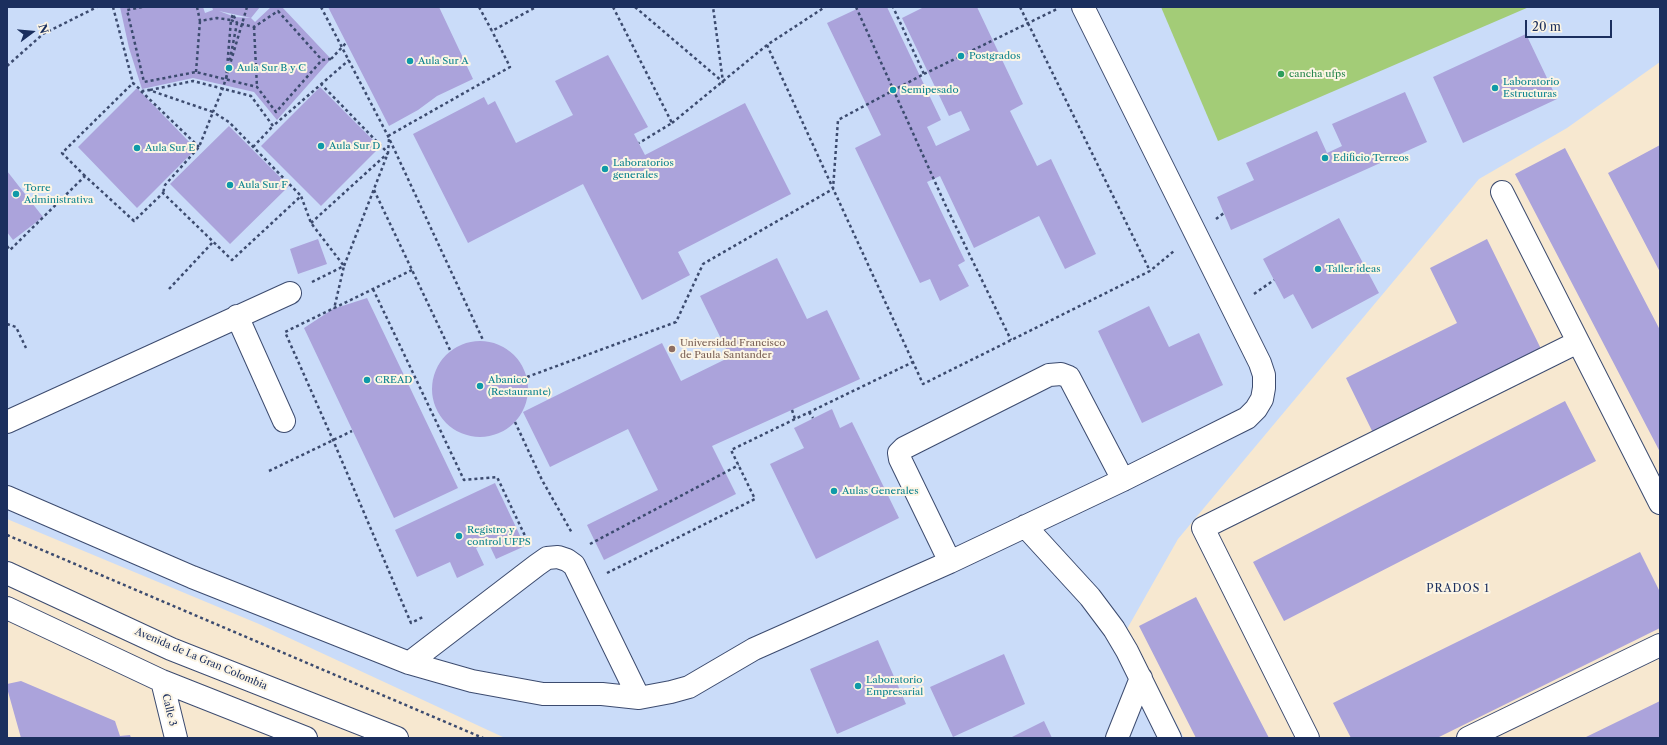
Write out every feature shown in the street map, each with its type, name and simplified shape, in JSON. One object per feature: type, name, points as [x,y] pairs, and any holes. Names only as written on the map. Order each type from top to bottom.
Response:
[{"type":"street","points":[[7,496],[192,577],[409,663],[472,681],[543,694],[602,694],[639,698],[689,687],[754,649],[950,562],[1123,480],[1247,418],[1256,409],[1262,398],[1264,388],[1264,375],[1260,362],[1083,7]]},
{"type":"street","points":[[1502,192],[1660,503]]},
{"type":"street","points":[[7,422],[290,293]]},
{"type":"street","points":[[238,316],[284,422]]},
{"type":"street","points":[[1308,738],[1203,528],[1578,342]]},
{"type":"street","points":[[950,562],[900,459],[900,453],[904,448],[1049,375],[1060,374],[1069,377],[1123,480]]},
{"type":"street","points":[[1025,526],[1090,597],[1114,629],[1170,738]]},
{"type":"street","points":[[409,663],[537,565],[547,558],[558,557],[567,560],[574,565],[639,698]]},
{"type":"street","name":"Avenida de La Gran Colombia","points":[[7,573],[171,648],[397,738]]},
{"type":"street","points":[[7,608],[162,681],[306,738]]},
{"type":"street","points":[[1468,738],[1660,645]]},
{"type":"street","points":[[1117,738],[1140,678]]},
{"type":"street","name":"Calle 3","points":[[162,681],[176,738]]},
{"type":"path","points":[[7,66],[43,34],[97,7]]},
{"type":"path","points":[[113,7],[133,83],[199,147]]},
{"type":"path","points":[[142,7],[126,10],[144,82],[196,72],[257,87]]},
{"type":"path","points":[[196,72],[200,21],[197,7]]},
{"type":"path","points":[[133,83],[62,153],[134,221],[163,193],[165,185],[199,147],[226,80],[247,7]]},
{"type":"path","points":[[321,7],[388,136],[483,340]]},
{"type":"path","points":[[388,136],[510,67],[479,7]]},
{"type":"path","points":[[492,31],[536,7]]},
{"type":"path","points":[[613,7],[672,123]]},
{"type":"path","points":[[635,7],[723,82]]},
{"type":"path","points":[[713,7],[723,82]]},
{"type":"path","points":[[639,143],[672,123],[767,45],[825,7]]},
{"type":"path","points":[[893,7],[924,74]]},
{"type":"path","points":[[767,45],[923,384],[1150,271],[1020,7]]},
{"type":"path","points":[[833,189],[838,120],[924,74],[1061,7]]},
{"type":"path","points":[[856,8],[945,204],[1011,340]]},
{"type":"path","points":[[200,21],[217,18],[231,20],[254,27],[278,10],[322,60]]},
{"type":"path","points":[[233,14],[237,23],[226,80],[231,20],[233,14]]},
{"type":"path","points":[[254,27],[257,87],[276,112],[322,60],[331,58],[346,43]]},
{"type":"path","points":[[253,147],[274,126],[349,60]]},
{"type":"path","points":[[133,83],[142,90],[149,90],[193,81],[251,96],[274,126]]},
{"type":"path","points":[[321,84],[388,153]]},
{"type":"path","points":[[149,90],[213,112],[229,122],[301,196],[311,223],[344,266]]},
{"type":"path","points":[[334,309],[344,266],[388,153],[390,145],[388,136]]},
{"type":"path","points":[[311,223],[388,153]]},
{"type":"path","points":[[7,246],[10,250],[85,176]]},
{"type":"path","points":[[528,377],[676,322],[704,264],[833,189]]},
{"type":"path","points":[[374,190],[450,350]]},
{"type":"path","points":[[163,193],[232,260],[301,196]]},
{"type":"path","points":[[169,289],[213,242]]},
{"type":"path","points":[[290,293],[344,266]]},
{"type":"path","points":[[412,270],[285,332],[411,623],[425,616]]},
{"type":"path","points":[[1249,297],[1274,280]]},
{"type":"path","points":[[373,289],[464,480],[497,477],[529,545]]},
{"type":"path","points":[[7,324],[16,327],[26,348]]},
{"type":"path","points":[[604,575],[755,499],[731,450],[913,362]]},
{"type":"path","points":[[792,410],[795,419]]},
{"type":"path","points":[[809,412],[813,418]]},
{"type":"path","points":[[515,422],[542,480],[573,535]]},
{"type":"path","points":[[269,471],[352,431]]},
{"type":"path","points":[[595,542],[738,465]]},
{"type":"path","points":[[7,535],[483,738]]},
{"type":"shaded area","name":"Universidad Francisco de Paula Santander","points":[[7,7],[1660,7],[1660,62],[1567,128],[1479,179],[1178,539],[1127,629],[1184,738],[505,738],[259,624],[7,519]]},
{"type":"green space","name":"cancha ufps","points":[[1161,7],[1529,7],[1218,141]]},
{"type":"building","name":"Aula Sur B y C","points":[[120,7],[203,7],[205,13],[213,10],[212,7],[260,7],[251,18],[255,22],[271,7],[282,7],[331,59],[277,120],[254,92],[193,78],[142,89],[129,48]],"holes":[[[219,11],[251,18],[235,17]]]},
{"type":"building","name":"Aula Sur A","points":[[328,7],[439,7],[473,79],[437,96],[418,110],[389,126]]},
{"type":"building","points":[[861,7],[887,7],[941,120],[927,127],[936,146],[970,130],[961,111],[949,116],[902,18],[924,7],[977,7],[1023,104],[1010,111],[1037,166],[1051,159],[1096,254],[1065,269],[1039,216],[974,248],[940,176],[927,182],[965,261],[958,265],[969,286],[940,301],[930,279],[920,283],[855,148],[881,135],[827,23]]},
{"type":"building","name":"Laboratorio Estructuras","points":[[1526,34],[1557,99],[1463,143],[1433,77]]},
{"type":"building","name":"Laboratorios generales","points":[[608,55],[648,127],[634,134],[645,155],[745,103],[791,194],[678,252],[690,275],[642,300],[583,184],[468,243],[413,134],[484,97],[488,105],[495,101],[516,143],[573,115],[555,81]]},
{"type":"building","name":"Aula Sur D","points":[[320,87],[380,147],[321,206],[261,146]]},
{"type":"building","name":"Aula Sur E","points":[[137,88],[196,149],[137,208],[78,147]]},
{"type":"building","name":"Edificio Terreos","points":[[1405,92],[1427,142],[1231,230],[1217,197],[1254,180],[1246,163],[1317,131],[1327,153],[1342,146],[1332,124]]},
{"type":"building","name":"Aula Sur F","points":[[229,126],[289,186],[230,244],[170,184]]},
{"type":"building","points":[[1660,145],[1660,272],[1608,173]]},
{"type":"building","points":[[1565,148],[1660,330],[1660,452],[1515,174]]},
{"type":"building","name":"Torre Administrativa","points":[[7,171],[43,217],[13,240],[7,232]]},
{"type":"building","name":"Taller ideas","points":[[1339,218],[1379,293],[1312,329],[1293,294],[1284,299],[1263,259]]},
{"type":"building","points":[[318,239],[327,264],[298,274],[290,249]]},
{"type":"building","points":[[1487,239],[1544,355],[1376,439],[1346,378],[1457,323],[1430,268]]},
{"type":"building","points":[[777,258],[807,319],[827,310],[860,379],[712,446],[736,494],[604,560],[587,525],[658,490],[628,429],[550,467],[523,412],[662,343],[681,381],[730,357],[700,296]]},
{"type":"building","name":"CREAD","points":[[367,298],[458,488],[394,518],[304,328],[333,309]]},
{"type":"building","points":[[1149,306],[1169,347],[1199,333],[1223,385],[1142,423],[1098,331]]},
{"type":"building","name":"Abanico (Restaurante)","points":[[471,341],[489,341],[499,344],[507,349],[520,362],[525,370],[528,380],[528,398],[525,408],[514,423],[507,429],[499,434],[489,437],[471,437],[461,434],[453,429],[440,416],[435,408],[432,398],[432,380],[435,370],[440,362],[453,349],[461,344]]},
{"type":"building","points":[[1565,401],[1596,461],[1284,621],[1253,562]]},
{"type":"building","name":"Aulas Generales","points":[[832,409],[840,428],[852,422],[899,518],[816,559],[770,464],[804,448],[794,428]]},
{"type":"building","name":"Registro y control UFPS","points":[[495,483],[525,546],[496,559],[488,542],[476,548],[484,565],[457,578],[450,562],[417,577],[395,530]]},
{"type":"building","points":[[1640,552],[1660,592],[1660,628],[1437,738],[1351,738],[1333,703]]},
{"type":"building","points":[[1196,597],[1269,738],[1196,738],[1139,626]]},
{"type":"building","name":"Laboratorio Empresarial","points":[[878,640],[906,704],[837,734],[810,669]]},
{"type":"building","points":[[1004,654],[1025,704],[953,737],[930,687]]},
{"type":"building","points":[[21,681],[115,721],[120,736],[130,735],[131,738],[21,738],[7,684]]},
{"type":"building","points":[[1660,701],[1660,738],[1584,738]]},
{"type":"building","points":[[1044,721],[1052,738],[1010,738]]},
{"type":"place","name":"Postgrados","points":[[961,56]]},
{"type":"place","name":"Aula Sur A","points":[[410,61]]},
{"type":"place","name":"Aula Sur B y C","points":[[229,68]]},
{"type":"place","name":"cancha ufps","points":[[1281,74]]},
{"type":"place","name":"Laboratorio Estructuras","points":[[1495,88]]},
{"type":"place","name":"Semipesado","points":[[893,90]]},
{"type":"place","name":"Aula Sur D","points":[[321,146]]},
{"type":"place","name":"Aula Sur E","points":[[137,148]]},
{"type":"place","name":"Edificio Terreos","points":[[1325,158]]},
{"type":"place","name":"Laboratorios generales","points":[[605,169]]},
{"type":"place","name":"Aula Sur F","points":[[230,185]]},
{"type":"place","name":"Torre Administrativa","points":[[16,194]]},
{"type":"place","name":"Taller ideas","points":[[1318,269]]},
{"type":"place","name":"Universidad Francisco de Paula Santander","points":[[672,349]]},
{"type":"place","name":"CREAD","points":[[367,380]]},
{"type":"place","name":"Abanico (Restaurante)","points":[[480,386]]},
{"type":"place","name":"Aulas Generales","points":[[834,491]]},
{"type":"place","name":"Registro y control UFPS","points":[[459,536]]},
{"type":"place","name":"Laboratorio Empresarial","points":[[858,686]]},
{"type":"district","name":"PRADOS 1","points":[[1458,589]]}]
